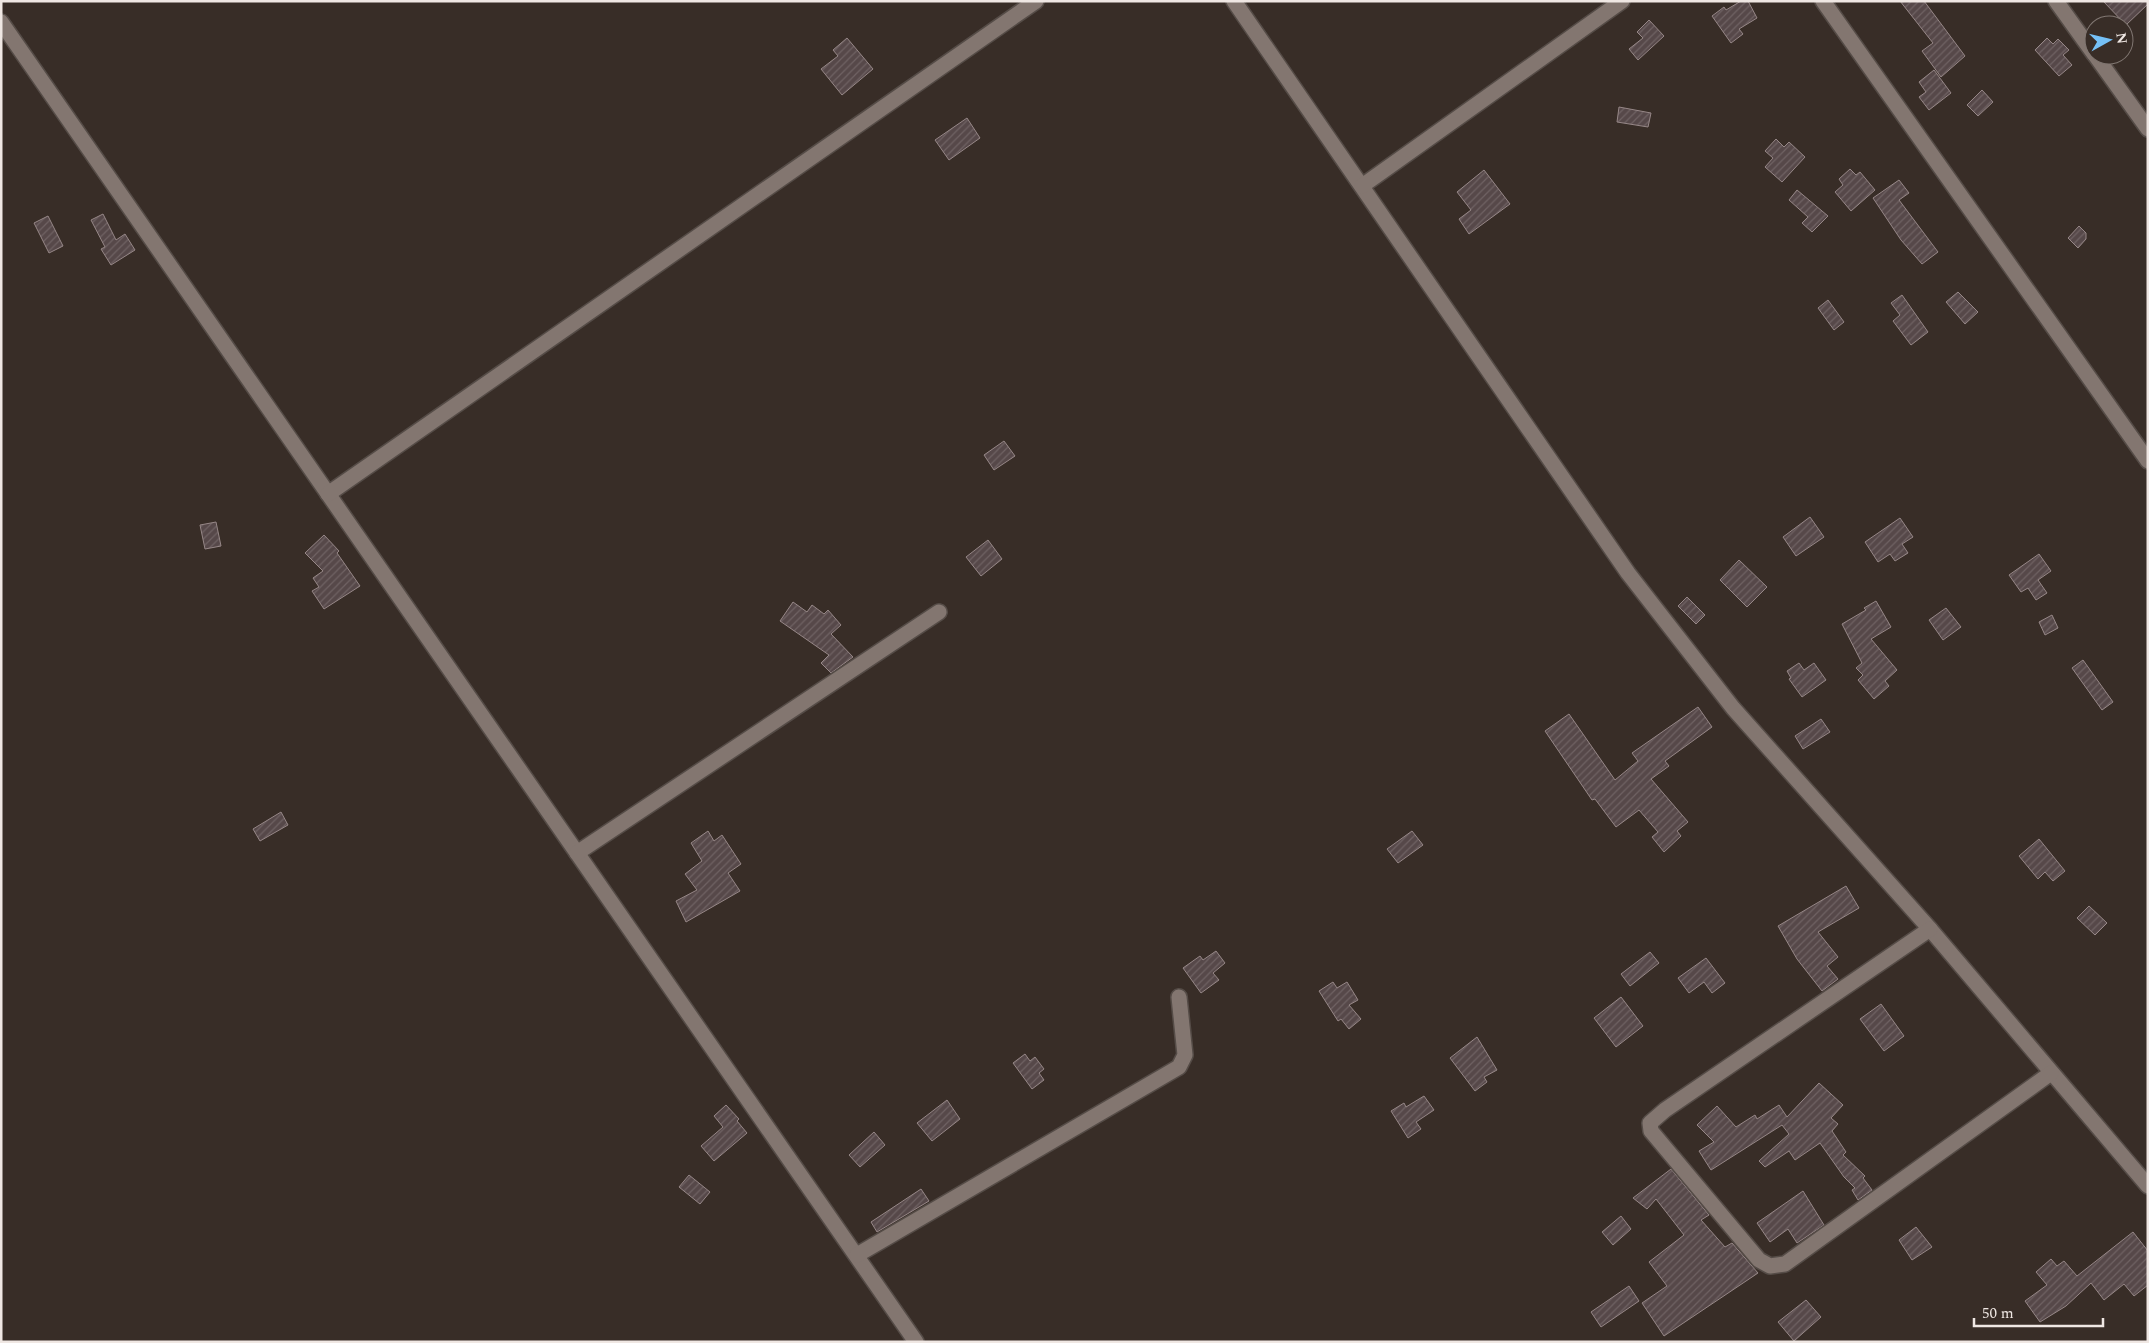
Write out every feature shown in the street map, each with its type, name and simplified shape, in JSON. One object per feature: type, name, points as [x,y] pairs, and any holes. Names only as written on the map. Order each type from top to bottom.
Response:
[{"type":"street","points":[[328,494],[1036,1]]},
{"type":"street","points":[[1234,1],[1628,573],[1733,708],[1930,929],[2148,1186]]},
{"type":"street","points":[[1362,186],[1622,1]]},
{"type":"street","points":[[1823,1],[2148,461]]},
{"type":"street","points":[[2056,1],[2084,41]]},
{"type":"street","points":[[1,22],[916,1342]]},
{"type":"street","points":[[2101,65],[2148,129]]},
{"type":"street","points":[[577,853],[939,612]]},
{"type":"street","points":[[1930,929],[1664,1110],[1650,1123],[1651,1131],[1759,1260],[1770,1266],[1784,1264],[2051,1073]]},
{"type":"street","points":[[857,1255],[1179,1067],[1185,1055],[1179,997]]},
{"type":"building","points":[[1741,1],[1748,1],[1757,18],[1739,29],[1743,34],[1731,43],[1712,16],[1724,7],[1726,10]]},
{"type":"building","points":[[1900,1],[1924,1],[1965,56],[1941,77],[1922,51],[1933,43]]},
{"type":"building","points":[[2103,1],[2148,1],[2148,4],[2134,17],[2134,15],[2116,15]]},
{"type":"building","points":[[1649,20],[1664,36],[1638,60],[1629,49],[1643,38],[1637,32]]},
{"type":"building","points":[[847,38],[873,69],[842,95],[821,69],[838,56],[833,50]]},
{"type":"building","points":[[2047,38],[2053,44],[2058,39],[2069,50],[2063,55],[2072,65],[2059,76],[2035,50]]},
{"type":"building","points":[[1934,70],[1951,93],[1929,110],[1919,97],[1926,92],[1919,82]]},
{"type":"building","points":[[1982,90],[1993,102],[1978,116],[1967,105]]},
{"type":"building","points":[[1619,107],[1651,113],[1648,127],[1617,122]]},
{"type":"building","points":[[967,118],[980,138],[949,160],[935,140]]},
{"type":"building","points":[[1776,139],[1784,147],[1789,142],[1805,157],[1782,182],[1765,167],[1773,158],[1765,151]]},
{"type":"building","points":[[1850,169],[1856,175],[1860,172],[1875,190],[1851,211],[1835,192],[1843,185],[1839,179]]},
{"type":"building","points":[[1484,170],[1510,204],[1469,234],[1459,219],[1471,210],[1457,192]]},
{"type":"building","points":[[1899,180],[1909,193],[1899,200],[1938,252],[1922,264],[1901,240],[1873,198]]},
{"type":"building","points":[[1797,190],[1828,216],[1812,232],[1802,223],[1808,217],[1789,200]]},
{"type":"building","points":[[103,214],[116,240],[125,234],[135,250],[111,265],[101,249],[105,247],[91,220]]},
{"type":"building","points":[[48,216],[63,246],[49,253],[34,223]]},
{"type":"building","points":[[2079,226],[2086,233],[2086,239],[2078,248],[2068,238]]},
{"type":"building","points":[[1958,292],[1978,312],[1965,324],[1946,302]]},
{"type":"building","points":[[1902,295],[1928,332],[1911,345],[1893,321],[1900,315],[1891,303]]},
{"type":"building","points":[[1828,300],[1844,322],[1834,330],[1818,308]]},
{"type":"building","points":[[1004,441],[1015,456],[994,470],[984,455]]},
{"type":"building","points":[[1810,517],[1824,537],[1796,556],[1783,537]]},
{"type":"building","points":[[1900,518],[1913,537],[1902,544],[1908,553],[1895,561],[1890,554],[1878,562],[1865,542]]},
{"type":"building","points":[[216,522],[221,546],[205,549],[200,525]]},
{"type":"building","points":[[324,535],[339,551],[337,553],[360,586],[324,609],[312,591],[319,587],[313,578],[323,571],[305,553]]},
{"type":"building","points":[[988,540],[1002,559],[981,576],[966,557]]},
{"type":"building","points":[[2039,554],[2051,571],[2038,580],[2047,593],[2036,600],[2028,588],[2021,592],[2009,575]]},
{"type":"building","points":[[1739,560],[1767,587],[1747,607],[1720,580]]},
{"type":"building","points":[[1687,597],[1705,615],[1696,624],[1678,606]]},
{"type":"building","points":[[1876,601],[1891,627],[1871,639],[1897,670],[1885,681],[1889,686],[1874,699],[1858,680],[1863,675],[1856,668],[1862,663],[1842,624],[1866,610],[1864,608]]},
{"type":"building","points":[[793,602],[807,612],[812,605],[824,614],[828,610],[841,625],[831,634],[853,657],[831,673],[821,663],[829,655],[780,621]]},
{"type":"building","points":[[1946,608],[1961,627],[1943,640],[1929,620]]},
{"type":"building","points":[[2052,615],[2058,628],[2045,635],[2039,622]]},
{"type":"building","points":[[2083,660],[2113,702],[2102,710],[2072,668]]},
{"type":"building","points":[[1799,663],[1804,670],[1814,663],[1826,680],[1802,697],[1789,679],[1791,678],[1787,671]]},
{"type":"building","points":[[1698,707],[1712,727],[1665,761],[1669,766],[1651,779],[1688,822],[1677,831],[1681,836],[1664,852],[1652,837],[1658,832],[1639,810],[1616,827],[1595,799],[1592,800],[1545,731],[1569,714],[1615,780],[1638,761],[1632,753]]},
{"type":"building","points":[[1821,719],[1830,732],[1803,749],[1795,736]]},
{"type":"building","points":[[281,812],[288,825],[260,841],[253,829]]},
{"type":"building","points":[[708,831],[714,841],[722,835],[741,864],[728,873],[740,891],[686,922],[676,901],[697,890],[685,874],[702,861],[691,843]]},
{"type":"building","points":[[1412,831],[1423,845],[1398,863],[1387,849]]},
{"type":"building","points":[[2039,839],[2065,871],[2053,881],[2045,872],[2038,879],[2019,856]]},
{"type":"building","points":[[1846,886],[1859,908],[1818,932],[1838,957],[1827,966],[1838,979],[1822,991],[1797,959],[1778,926]]},
{"type":"building","points":[[2089,906],[2107,923],[2095,935],[2077,918]]},
{"type":"building","points":[[1216,951],[1225,963],[1213,973],[1219,980],[1201,993],[1183,968],[1200,956],[1203,960]]},
{"type":"building","points":[[1650,952],[1659,963],[1630,986],[1621,974]]},
{"type":"building","points":[[1706,958],[1725,983],[1712,993],[1704,982],[1689,993],[1678,978]]},
{"type":"building","points":[[1333,982],[1337,988],[1347,982],[1358,1000],[1349,1005],[1361,1019],[1349,1029],[1341,1019],[1338,1021],[1319,991]]},
{"type":"building","points":[[1621,997],[1643,1026],[1616,1047],[1594,1018]]},
{"type":"building","points":[[1881,1004],[1904,1036],[1884,1051],[1860,1019]]},
{"type":"building","points":[[1477,1037],[1497,1070],[1484,1077],[1487,1082],[1475,1091],[1450,1058]]},
{"type":"building","points":[[1025,1054],[1030,1061],[1035,1057],[1044,1069],[1039,1073],[1044,1080],[1032,1089],[1013,1063]]},
{"type":"building","points":[[1819,1083],[1843,1105],[1831,1118],[1838,1124],[1832,1131],[1846,1152],[1843,1155],[1865,1176],[1863,1178],[1872,1190],[1858,1200],[1852,1190],[1855,1188],[1844,1177],[1820,1143],[1795,1160],[1789,1151],[1765,1167],[1759,1161],[1789,1134],[1782,1125],[1711,1170],[1699,1151],[1714,1142],[1697,1125],[1717,1106],[1736,1127],[1755,1115],[1757,1119],[1779,1105],[1787,1117]]},
{"type":"building","points":[[1424,1096],[1434,1110],[1416,1122],[1421,1129],[1408,1138],[1391,1111],[1404,1103],[1406,1107]]},
{"type":"building","points":[[947,1100],[960,1119],[932,1141],[917,1123]]},
{"type":"building","points":[[726,1105],[739,1119],[737,1121],[747,1133],[714,1161],[701,1146],[723,1127],[714,1116]]},
{"type":"building","points":[[874,1132],[885,1145],[860,1167],[849,1155]]},
{"type":"building","points":[[1671,1169],[1709,1215],[1701,1220],[1725,1247],[1732,1243],[1758,1273],[1664,1336],[1642,1303],[1667,1286],[1649,1262],[1684,1235],[1656,1199],[1647,1209],[1633,1198]]},
{"type":"building","points":[[689,1175],[710,1192],[700,1204],[679,1187]]},
{"type":"building","points":[[921,1189],[929,1201],[877,1232],[871,1222]]},
{"type":"building","points":[[1803,1191],[1824,1225],[1797,1243],[1788,1229],[1770,1242],[1757,1223]]},
{"type":"building","points":[[1621,1216],[1631,1229],[1613,1245],[1602,1232]]},
{"type":"building","points":[[1916,1227],[1932,1247],[1912,1260],[1899,1240]]},
{"type":"building","points":[[2133,1232],[2148,1251],[2148,1285],[2134,1296],[2124,1284],[2104,1300],[2091,1283],[2066,1306],[2040,1322],[2025,1301],[2047,1285],[2036,1272],[2051,1259],[2057,1266],[2064,1261],[2077,1276]]},
{"type":"building","points":[[1629,1286],[1639,1301],[1601,1327],[1591,1312]]},
{"type":"building","points":[[1806,1300],[1821,1317],[1794,1341],[1778,1322]]}]
